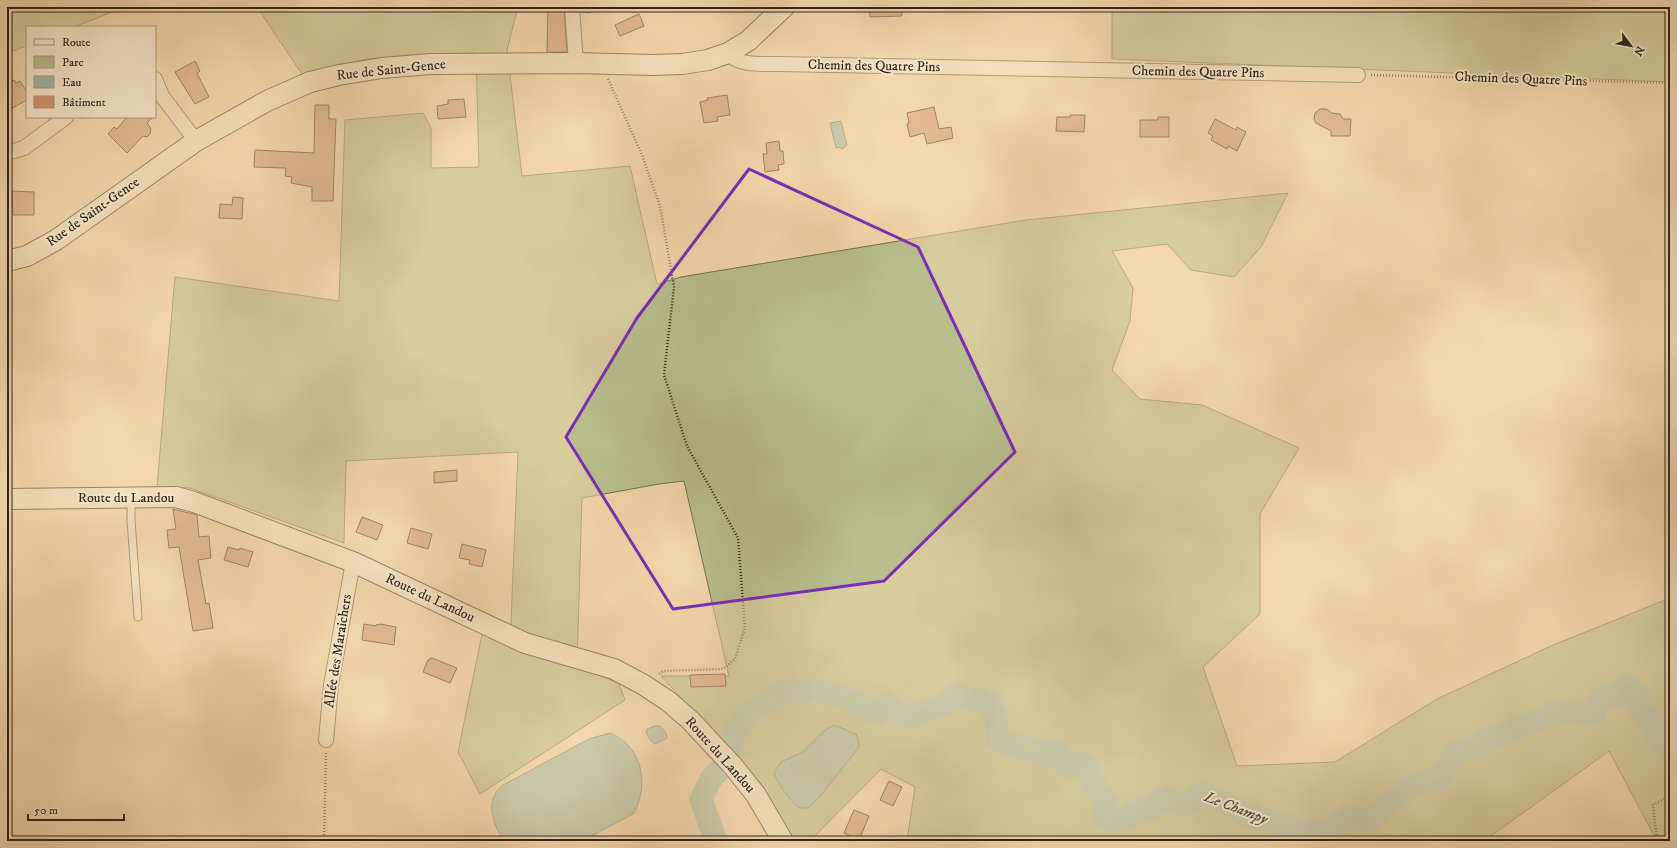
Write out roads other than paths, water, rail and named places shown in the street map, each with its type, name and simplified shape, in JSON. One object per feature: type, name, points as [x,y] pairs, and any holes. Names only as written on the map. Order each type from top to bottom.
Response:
[{"type":"street","points":[[572,7],[576,63]]},
{"type":"street","name":"Rue de Saint-Gence","points":[[7,261],[27,256],[56,240],[196,141],[267,101],[310,82],[339,75],[382,68],[431,64],[682,64],[708,60],[728,53],[748,41],[784,7]]},
{"type":"street","name":"Chemin des Quatre Pins","points":[[728,53],[731,57],[746,62],[777,64],[1358,75]]},
{"type":"street","points":[[156,81],[162,96],[196,141]]},
{"type":"street","points":[[7,153],[24,148],[65,118]]},
{"type":"street","name":"Route du Landou","points":[[7,499],[176,497],[194,502],[353,562],[525,643],[614,669],[644,685],[668,701],[690,720],[733,766],[756,794],[783,841]]},
{"type":"street","name":"Allée des Maraichers","points":[[326,740],[331,685],[353,562]]},
{"type":"lane","points":[[580,7],[588,9],[595,7]]},
{"type":"lane","points":[[131,498],[138,616]]},
{"type":"water","points":[[841,121],[847,145],[842,149],[839,147],[836,148],[830,123]]},
{"type":"water","points":[[834,725],[856,734],[859,741],[859,747],[819,798],[808,808],[799,808],[781,787],[774,772],[781,762],[803,752],[825,730]]},
{"type":"water","points":[[660,726],[666,733],[667,738],[655,744],[648,737],[647,729]]},
{"type":"water","points":[[610,733],[619,737],[626,743],[632,750],[640,766],[642,784],[641,793],[633,814],[582,841],[504,841],[496,827],[492,812],[493,798],[497,791],[503,785],[589,739]]},
{"type":"waterway","name":"Le Champy","points":[[730,750],[734,734],[750,711],[783,692],[820,690],[853,701],[874,712],[879,712],[886,705],[902,715],[910,717],[945,704],[958,695],[967,699],[984,700],[990,704],[996,719],[997,738],[1007,745],[1029,748],[1044,755],[1056,751],[1067,767],[1081,763],[1085,765],[1094,784],[1106,801],[1104,816],[1110,821],[1119,821],[1129,817],[1135,811],[1153,807],[1155,801],[1166,798],[1173,802],[1187,805],[1198,794],[1205,793],[1253,817],[1307,831],[1327,832],[1335,828],[1345,818],[1365,820],[1373,818],[1410,787],[1424,780],[1439,778],[1457,752],[1472,748],[1486,739],[1498,737],[1554,712],[1594,714],[1600,699],[1606,695],[1618,695],[1624,685],[1633,688],[1638,693],[1642,711],[1655,728],[1659,741],[1670,745]]},
{"type":"waterway","name":"Le Champy","points":[[716,841],[701,800],[711,779],[722,767]]}]
